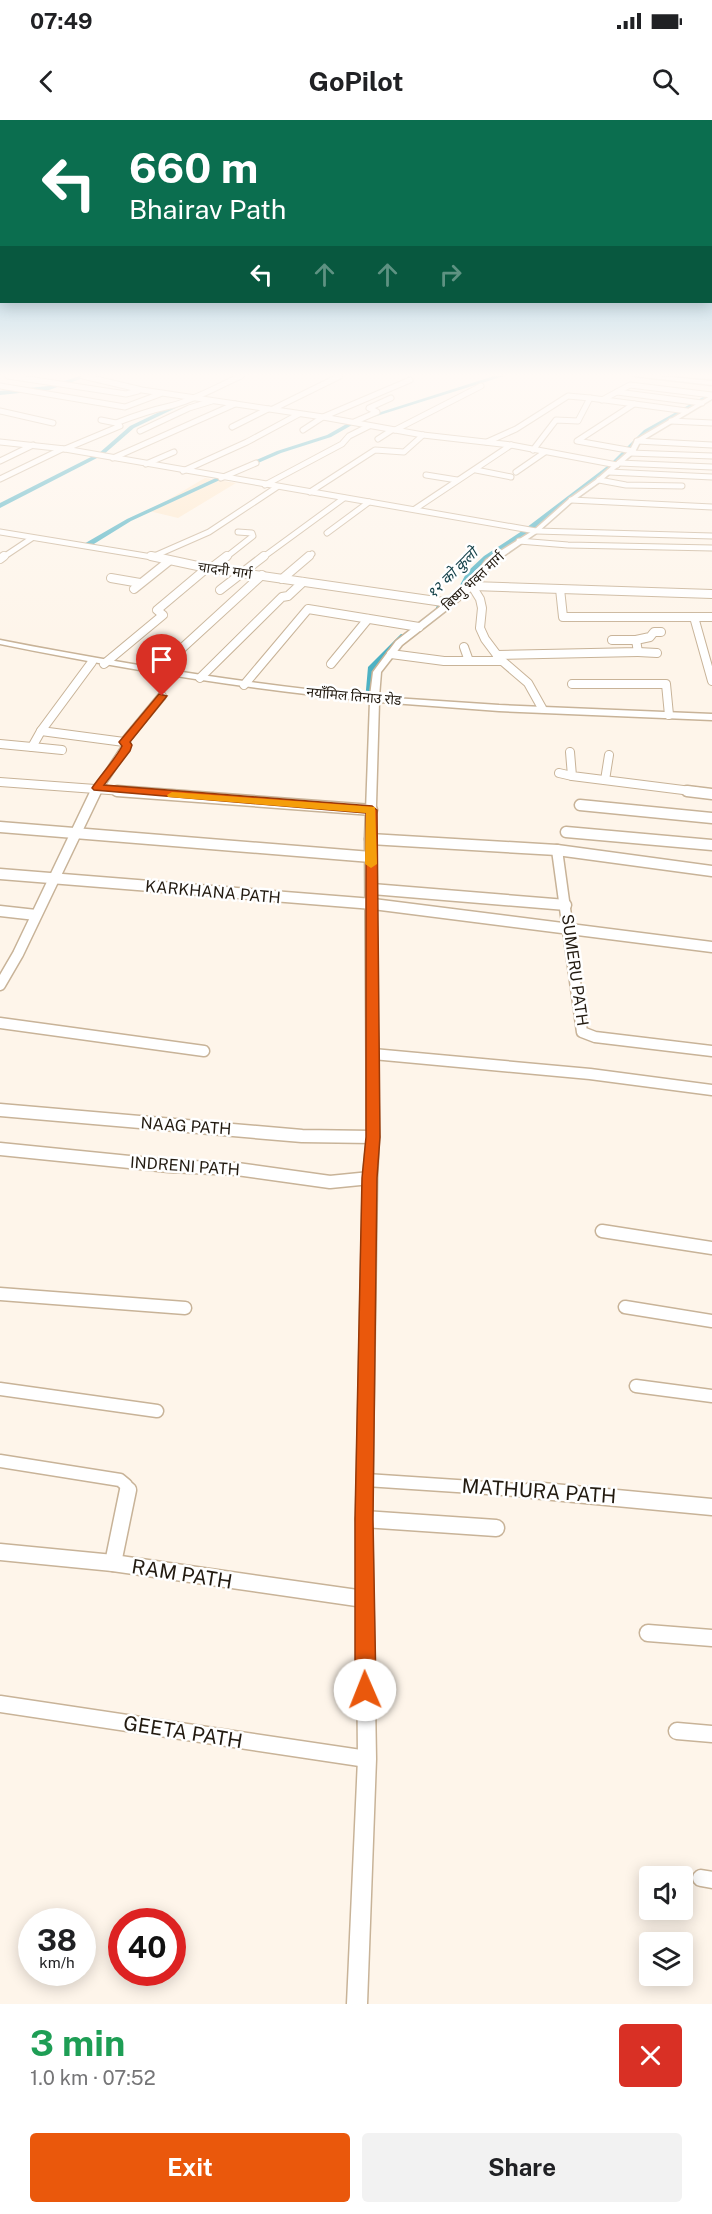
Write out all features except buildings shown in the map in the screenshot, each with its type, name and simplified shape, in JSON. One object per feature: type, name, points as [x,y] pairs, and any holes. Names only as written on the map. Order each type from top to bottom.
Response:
[{"type":"street","points":[[0,479],[32,464]]},
{"type":"street","points":[[145,464],[536,531],[712,536]]},
{"type":"street","points":[[183,471],[199,464]]},
{"type":"street","points":[[221,478],[254,464]]},
{"type":"street","points":[[265,485],[305,464]]},
{"type":"street","points":[[310,492],[353,464]]},
{"type":"street","points":[[415,509],[485,464]]},
{"type":"street","points":[[476,470],[514,475],[529,464]]},
{"type":"street","points":[[604,464],[712,475]]},
{"type":"street","name":"बिष्णु भक्त मार्ग","points":[[357,2004],[367,1759],[364,1519],[370,1178],[373,1137],[370,839],[377,672],[399,643],[447,603],[472,586],[489,562],[519,540],[536,531],[617,464]]},
{"type":"street","points":[[614,466],[712,467]]},
{"type":"street","points":[[426,474],[457,480]]},
{"type":"street","points":[[599,480],[626,485],[682,486]]},
{"type":"street","points":[[152,557],[209,532],[277,487]]},
{"type":"street","points":[[220,590],[345,498]]},
{"type":"street","points":[[571,500],[712,507]]},
{"type":"street","points":[[327,532],[369,502]]},
{"type":"street","name":"चादनी मार्ग","points":[[0,532],[208,568],[447,603]]},
{"type":"street","points":[[104,664],[163,615],[157,610],[208,568],[253,536],[252,533],[238,532]]},
{"type":"street","points":[[0,559],[32,538]]},
{"type":"street","points":[[519,540],[601,546],[712,548]]},
{"type":"street","points":[[282,579],[312,554]]},
{"type":"street","points":[[134,589],[169,561]]},
{"type":"street","points":[[156,672],[262,575]]},
{"type":"street","points":[[111,578],[140,583]]},
{"type":"street","points":[[200,678],[282,597],[288,596],[303,582]]},
{"type":"street","points":[[472,586],[712,594]]},
{"type":"street","points":[[472,586],[480,599],[482,608],[480,628],[485,639],[499,658],[528,683],[542,708]]},
{"type":"street","points":[[560,589],[563,617],[712,617]]},
{"type":"street","points":[[244,685],[308,609],[417,627]]},
{"type":"street","points":[[694,617],[712,681]]},
{"type":"street","points":[[331,664],[368,619]]},
{"type":"street","points":[[612,640],[636,640],[650,637],[654,632],[661,632]]},
{"type":"street","points":[[636,640],[638,652]]},
{"type":"street","name":"नयाँमिल तिनाउ रोड","points":[[0,642],[104,664],[244,685],[375,700],[712,717]]},
{"type":"street","points":[[464,647],[469,661]]},
{"type":"street","points":[[391,654],[444,661],[469,661],[638,652],[657,653]]},
{"type":"street","points":[[32,747],[41,731],[92,662]]},
{"type":"street","points":[[572,684],[666,684],[669,715]]},
{"type":"street","points":[[124,742],[162,696]]},
{"type":"street","points":[[41,731],[124,742]]},
{"type":"street","points":[[0,985],[18,954],[97,788],[124,751],[127,745],[124,742]]},
{"type":"street","points":[[0,744],[62,750]]},
{"type":"street","points":[[570,753],[572,776]]},
{"type":"street","points":[[606,780],[609,755]]},
{"type":"street","points":[[560,773],[712,794]]},
{"type":"street","points":[[0,782],[372,810]]},
{"type":"street","points":[[580,805],[712,818]]},
{"type":"street","points":[[0,827],[371,857]]},
{"type":"street","points":[[566,831],[712,845]]},
{"type":"street","points":[[370,839],[557,850],[712,871]]},
{"type":"street","name":"SUMERU PATH","points":[[557,850],[582,1032],[595,1037],[712,1051]]},
{"type":"street","name":"KARKHANA PATH","points":[[0,874],[372,897]]},
{"type":"street","points":[[372,897],[566,906]]},
{"type":"street","points":[[372,897],[567,928],[712,947]]},
{"type":"street","points":[[0,911],[36,915]]},
{"type":"street","points":[[0,1023],[204,1051]]},
{"type":"street","points":[[373,1054],[590,1074],[712,1090]]},
{"type":"street","name":"NAAG PATH","points":[[0,1110],[302,1136],[373,1137]]},
{"type":"street","name":"INDRENI PATH","points":[[0,1149],[158,1165],[237,1169],[330,1182],[370,1178]]},
{"type":"street","points":[[602,1231],[712,1248]]},
{"type":"street","points":[[0,1294],[185,1308]]},
{"type":"street","points":[[625,1307],[712,1321]]},
{"type":"street","points":[[636,1386],[712,1396]]},
{"type":"street","points":[[0,1389],[157,1411]]},
{"type":"street","points":[[0,1461],[120,1480],[126,1485],[128,1491],[113,1563]]},
{"type":"street","name":"MATHURA PATH","points":[[366,1480],[484,1486],[712,1507]]},
{"type":"street","points":[[364,1519],[496,1528]]},
{"type":"street","name":"RAM PATH","points":[[0,1552],[113,1563],[364,1599]]},
{"type":"street","points":[[648,1634],[712,1638]]},
{"type":"street","name":"GEETA PATH","points":[[0,1704],[367,1759]]},
{"type":"street","points":[[677,1731],[712,1734]]},
{"type":"shaded area","points":[[205,478],[236,483],[178,518],[149,511]]},
{"type":"waterway","points":[[0,506],[82,464]]},
{"type":"waterway","points":[[86,545],[129,520],[252,464]]},
{"type":"waterway","name":"१२ को कुलो","points":[[439,609],[487,558],[525,533],[613,464]]},
{"type":"waterway","name":"१२ को कुलो","points":[[368,699],[372,667],[404,636]]},
{"type":"slow traffic","points":[[172,795],[372,810],[371,864]]},
{"type":"route","points":[[162,696],[124,742],[127,745],[124,751],[97,788],[372,810],[370,839],[373,904],[373,1137],[370,1178],[364,1519],[365,1690]]}]
